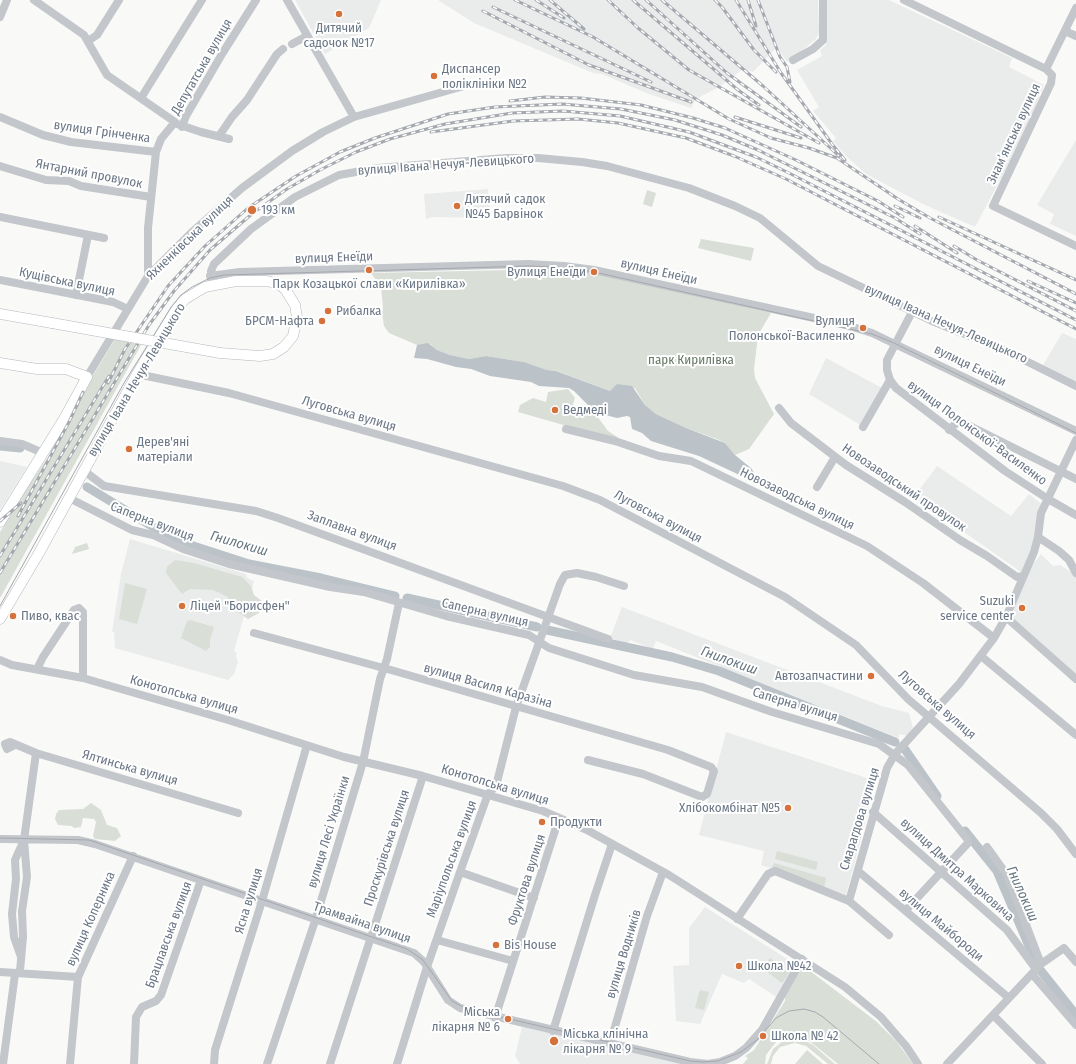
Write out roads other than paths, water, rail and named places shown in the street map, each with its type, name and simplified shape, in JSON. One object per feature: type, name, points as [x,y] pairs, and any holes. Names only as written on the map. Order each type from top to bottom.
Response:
[{"type":"main road","points":[[0,314],[220,353],[260,356],[278,351],[293,336],[297,323],[297,311],[286,289],[273,282],[211,280]]},
{"type":"main road","name":"вулиця Івана Нечуя-Левицького","points":[[0,619],[137,374],[179,306],[192,293],[211,280]]},
{"type":"main road","points":[[0,363],[37,369],[66,369],[87,377]]},
{"type":"main road","name":"Яхненківська вулиця","points":[[0,522],[43,453],[87,377]]},
{"type":"street","points":[[0,17],[7,0]]},
{"type":"street","points":[[34,0],[77,28],[88,41],[107,75],[178,124],[229,139]]},
{"type":"street","points":[[88,41],[97,35],[119,0]]},
{"type":"street","points":[[141,98],[202,0]]},
{"type":"street","name":"Депутатська вулиця","points":[[156,152],[161,139],[186,116],[256,0]]},
{"type":"street","points":[[287,0],[354,117]]},
{"type":"street","points":[[793,60],[814,49],[823,40],[823,0]]},
{"type":"street","points":[[904,0],[1046,69]]},
{"type":"street","name":"Знамʼянська вулиця","points":[[1076,8],[1046,69],[1052,75],[1051,83],[993,206],[1076,246]]},
{"type":"street","points":[[1065,31],[1076,36]]},
{"type":"street","points":[[292,44],[307,36]]},
{"type":"street","points":[[219,136],[232,117],[247,100],[277,54],[283,49]]},
{"type":"street","name":"Яхненківська вулиця","points":[[87,377],[148,276],[191,233],[242,188],[292,151],[323,132],[354,117],[464,86]]},
{"type":"street","name":"вулиця Грінченка","points":[[0,117],[43,135],[71,142],[156,152]]},
{"type":"street","points":[[148,276],[148,228],[156,152]]},
{"type":"street","name":"вулиця Івана Нечуя-Левицького","points":[[211,280],[214,264],[220,256],[263,219],[302,193],[339,175],[385,167],[506,158],[538,158],[608,166],[689,188],[724,201],[760,218],[818,266],[912,312],[1002,349],[1076,386]]},
{"type":"street","name":"Янтарний провулок","points":[[0,166],[46,180],[69,181],[81,186],[151,197]]},
{"type":"street","points":[[0,217],[104,238]]},
{"type":"street","points":[[76,295],[88,235]]},
{"type":"street","name":"вулиця Енеїди","points":[[211,280],[230,273],[528,264],[564,266],[607,273],[846,325],[872,333],[895,342],[1076,431]]},
{"type":"street","name":"Кущівська вулиця","points":[[0,280],[113,302],[128,309]]},
{"type":"street","name":"вулиця Полонської-Василенко","points":[[912,312],[895,342],[887,360],[887,370],[890,380],[896,388],[949,430],[1005,471],[1076,515]]},
{"type":"street","name":"Луговська вулиця","points":[[137,374],[244,397],[563,486],[600,500],[785,597],[856,645],[908,699],[930,716],[1041,812],[1057,829],[1076,854]]},
{"type":"street","points":[[863,427],[890,380]]},
{"type":"street","name":"Новозаводський провулок","points":[[779,408],[791,423],[835,457],[1017,577],[1023,576]]},
{"type":"street","points":[[949,430],[959,422],[966,424],[1076,479]]},
{"type":"street","name":"Новозаводська вулиця","points":[[566,429],[615,441],[658,456],[691,461],[867,546],[905,571],[994,638]]},
{"type":"street","name":"Смарагдова вулиця","points":[[849,901],[873,812],[887,768],[895,754],[960,684],[994,638],[1006,617],[1038,537],[1041,513],[1076,440]]},
{"type":"street","points":[[0,441],[22,444],[43,453]]},
{"type":"street","points":[[817,487],[835,457]]},
{"type":"street","name":"Заплавна вулиця","points":[[83,470],[104,486],[256,511],[278,518],[608,639]]},
{"type":"street","name":"Саперна вулиця","points":[[68,498],[132,530],[152,535],[183,549],[229,564],[330,587],[364,592],[446,616],[528,635],[549,648],[634,675],[702,687],[772,712],[879,744],[895,754],[908,765],[967,838],[968,843],[942,872]]},
{"type":"street","points":[[1038,537],[1059,551],[1069,560],[1076,573]]},
{"type":"street","name":"Маріупольська вулиця","points":[[397,1064],[427,967],[460,872],[488,794],[496,786],[516,707],[539,641],[565,575],[577,573],[596,576],[624,586]]},
{"type":"street","name":"вулиця Лесі Українки","points":[[267,1064],[316,919],[363,762],[383,669],[400,603]]},
{"type":"street","points":[[37,669],[43,657],[74,610],[79,608],[83,612],[83,678]]},
{"type":"street","points":[[1006,617],[1076,679]]},
{"type":"street","name":"вулиця Василя Каразіна","points":[[254,632],[668,750],[712,768],[714,773],[707,794],[702,797],[666,782],[588,760]]},
{"type":"street","points":[[981,656],[1076,736]]},
{"type":"street","name":"Конотопська вулиця","points":[[0,660],[12,665],[83,678],[363,762],[423,776],[488,794],[543,811],[559,818],[612,844],[663,872],[802,958],[864,1002],[906,1046],[918,1064]]},
{"type":"street","name":"Ялтинська вулиця","points":[[15,745],[36,753],[238,813]]},
{"type":"street","name":"Ясна вулиця","points":[[214,1064],[215,1050],[262,901],[307,745]]},
{"type":"street","points":[[3,1064],[16,974],[20,971],[23,937],[22,910],[27,877],[24,841],[36,753]]},
{"type":"street","name":"Проскурівська вулиця","points":[[330,1064],[423,776]]},
{"type":"street","name":"вулиця Дмитра Марковича","points":[[873,812],[1007,930],[1036,969]]},
{"type":"street","name":"Фруктова вулиця","points":[[495,1017],[559,818]]},
{"type":"street","name":"Трамвайна вулиця","points":[[0,839],[24,841],[87,841],[414,954],[427,967],[446,996],[454,1005],[465,1010],[690,1062],[708,1064],[720,1062],[741,1052],[755,1039],[768,1020],[802,958]]},
{"type":"street","points":[[21,958],[16,946],[12,914],[16,879],[16,860],[24,841]]},
{"type":"street","points":[[553,1030],[612,844]]},
{"type":"street","points":[[987,847],[1006,875],[1036,969],[1076,1025]]},
{"type":"street","name":"вулиця Коперника","points":[[70,1064],[78,977],[133,856]]},
{"type":"street","points":[[737,919],[768,874],[773,871],[849,901],[889,935]]},
{"type":"street","name":"вулиця Майбороди","points":[[858,871],[1009,998]]},
{"type":"street","points":[[460,872],[534,898]]},
{"type":"street","name":"вулиця Водників","points":[[610,1043],[647,916],[663,872]]},
{"type":"street","points":[[906,910],[942,872]]},
{"type":"street","name":"Брацлавська вулиця","points":[[134,1064],[136,1017],[142,1006],[159,998],[201,880]]},
{"type":"street","points":[[437,940],[513,961]]},
{"type":"street","points":[[947,1064],[1036,969],[1064,948],[1076,962]]},
{"type":"street","points":[[0,972],[78,977]]},
{"type":"street","points":[[993,1015],[1042,1064]]},
{"type":"waterway","name":"Гнилокиш","points":[[0,446],[20,448]]},
{"type":"waterway","name":"Гнилокиш","points":[[87,487],[181,542],[249,564],[321,578],[395,596]]},
{"type":"waterway","name":"Гнилокиш","points":[[407,598],[537,627]]},
{"type":"waterway","name":"Гнилокиш","points":[[547,630],[672,657],[719,671],[895,742]]},
{"type":"waterway","name":"Гнилокиш","points":[[904,748],[937,796]]},
{"type":"waterway","name":"Гнилокиш","points":[[965,831],[997,871],[1035,960]]},
{"type":"waterway","name":"Гнилокиш","points":[[1041,971],[1076,1015]]},
{"type":"tram line","points":[[0,606],[124,383],[172,306],[181,295],[192,287],[210,278],[224,275],[528,266],[556,267],[594,272],[872,334],[894,343],[1076,433]]},
{"type":"tram line","points":[[0,838],[89,840],[407,949],[423,960],[452,1001],[467,1009],[690,1061],[703,1062],[718,1061],[741,1052],[757,1040],[776,1018],[789,1011],[804,1009],[815,1012],[823,1017],[879,1064]]},
{"type":"railway","points":[[515,0],[593,37],[729,119],[771,138],[809,148],[837,158],[898,199],[930,218],[1076,294]]},
{"type":"railway","points":[[536,0],[564,18]]},
{"type":"railway","points":[[550,0],[584,29]]},
{"type":"railway","points":[[608,0],[638,28],[689,70],[819,143]]},
{"type":"railway","points":[[633,0],[738,90],[759,105]]},
{"type":"railway","points":[[646,0],[727,73],[801,127]]},
{"type":"railway","points":[[662,0],[763,86],[839,156]]},
{"type":"railway","points":[[715,0],[722,7],[754,50],[776,72]]},
{"type":"railway","points":[[736,0],[781,73],[845,160]]},
{"type":"railway","points":[[748,0],[756,26]]},
{"type":"railway","points":[[758,0],[780,57],[787,67],[790,82]]},
{"type":"railway","points":[[493,7],[651,82]]},
{"type":"railway","points":[[483,11],[589,65],[691,102]]},
{"type":"railway","points":[[510,101],[545,97],[581,98],[641,105],[693,118],[725,128],[796,160],[878,201],[903,217]]},
{"type":"railway","points":[[108,383],[125,349],[168,286],[205,246],[248,208],[296,176],[340,152],[375,138],[448,114],[495,107],[562,104],[621,109],[675,120],[722,135],[758,150],[895,218],[920,234]]},
{"type":"railway","points":[[0,573],[149,325],[174,291],[210,250],[253,213],[287,189],[320,170],[356,152],[390,139],[445,124],[512,113],[563,111],[620,116],[689,132],[756,157],[789,173],[1076,320]]},
{"type":"railway","points":[[735,117],[801,138]]},
{"type":"railway","points":[[431,132],[513,121],[578,119],[618,123],[686,138],[734,156],[786,179],[1076,329]]},
{"type":"railway","points":[[895,206],[920,218]]},
{"type":"railway","points":[[939,217],[1076,280]]},
{"type":"railway","points":[[915,226],[957,253]]},
{"type":"railway","points":[[954,246],[977,260],[1076,311]]},
{"type":"railway","points":[[1028,281],[1076,303]]},
{"type":"railway","points":[[0,556],[109,376]]},
{"type":"railway","points":[[18,516],[69,422],[83,392]]},
{"type":"railway","points":[[0,521],[21,503]]},
{"type":"place","name":"Дитячий садочок №17","points":[[339,14]]},
{"type":"place","name":"Диспансер поліклініки №2","points":[[434,76]]},
{"type":"place","name":"Дитячий садок №45 Барвінок","points":[[457,206]]},
{"type":"place","name":"193 км","points":[[252,210]]},
{"type":"place","name":"Парк Козацької слави «Кирилівка»","points":[[369,270]]},
{"type":"place","name":"Вулиця Енеїди","points":[[594,272]]},
{"type":"place","name":"Рибалка","points":[[328,311]]},
{"type":"place","name":"БРСМ-Нафта","points":[[322,321]]},
{"type":"place","name":"Вулиця Полонської-Василенко","points":[[863,328]]},
{"type":"place","name":"Ведмеді","points":[[555,410]]},
{"type":"place","name":"Дерев'янi матерiали","points":[[129,449]]},
{"type":"place","name":"Ліцей \"Борисфен\"","points":[[182,606]]},
{"type":"place","name":"Suzuki service center","points":[[1022,608]]},
{"type":"place","name":"Пиво, квас","points":[[13,616]]},
{"type":"place","name":"Автозапчастини","points":[[871,676]]},
{"type":"place","name":"Хлібокомбінат №5","points":[[788,808]]},
{"type":"place","name":"Продукти","points":[[542,822]]},
{"type":"place","name":"Bis House","points":[[496,945]]},
{"type":"place","name":"Школа №42","points":[[739,966]]},
{"type":"place","name":"Міська лікарня № 6","points":[[508,1019]]},
{"type":"place","name":"Школа № 42","points":[[763,1036]]},
{"type":"place","name":"Міська клінічна лікарня № 9","points":[[554,1041]]},
{"type":"park label","name":"парк Кирилівка","points":[[691,360]]}]
